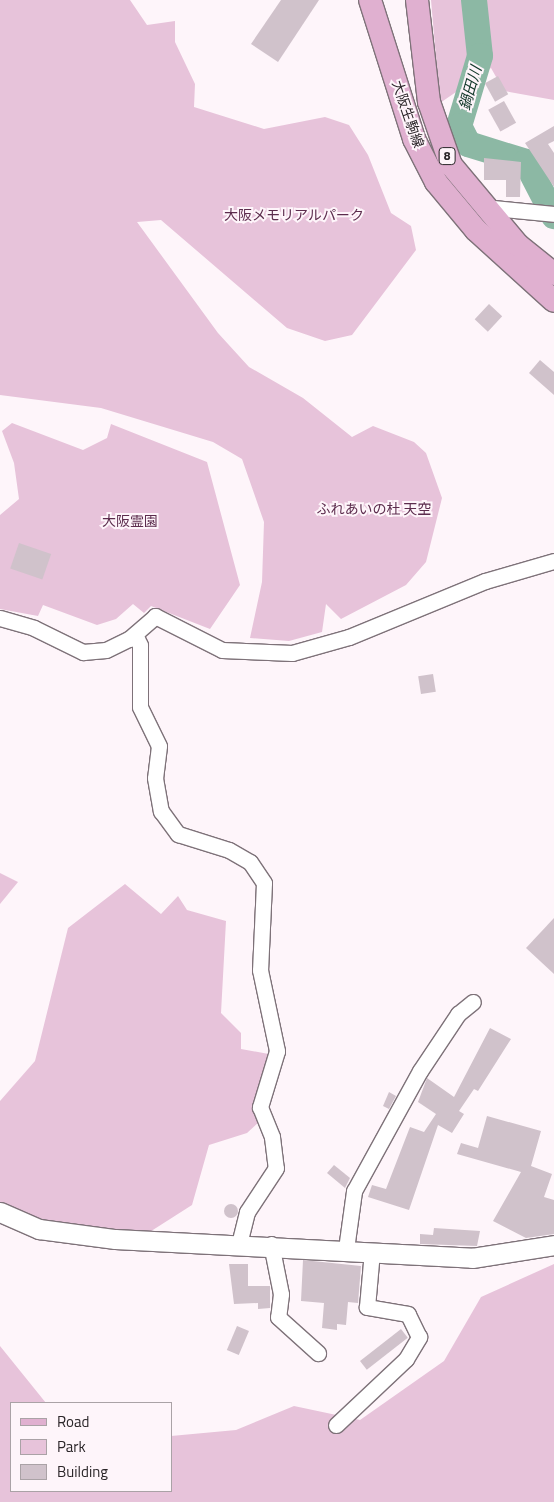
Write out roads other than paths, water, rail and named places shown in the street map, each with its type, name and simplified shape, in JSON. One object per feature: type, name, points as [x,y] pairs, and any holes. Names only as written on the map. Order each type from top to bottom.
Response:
[{"type":"main road","name":"大阪生駒線","points":[[370,0],[414,139],[436,182],[476,230],[554,301]]},
{"type":"main road","name":"大阪生駒線","points":[[417,0],[429,102],[439,140],[451,165],[483,207],[554,274]]},
{"type":"street","points":[[483,207],[554,214]]},
{"type":"street","points":[[0,618],[34,628],[83,652],[106,650],[135,634],[155,616],[222,650],[292,653],[349,637],[485,581],[554,561]]},
{"type":"street","points":[[135,634],[140,645],[140,707],[159,746],[155,778],[161,811],[178,834],[229,850],[250,862],[264,883],[260,970],[277,1052],[260,1107],[272,1137],[276,1168],[247,1212],[239,1243]]},
{"type":"street","points":[[346,1249],[354,1191],[420,1071],[458,1014],[473,1002]]},
{"type":"street","points":[[0,1212],[39,1230],[82,1236],[270,1244],[472,1258],[554,1245]]},
{"type":"street","points":[[270,1244],[281,1294],[278,1317],[318,1353]]},
{"type":"street","points":[[336,1425],[406,1359],[419,1337],[408,1314],[367,1307],[372,1250]]},
{"type":"waterway","name":"鍋田川","points":[[474,0],[480,56],[459,126],[468,144],[526,162],[554,216]]},
{"type":"park label","name":"大阪メモリアルパーク","points":[[294,215]]},
{"type":"park label","name":"ふれあいの杜 天空","points":[[374,509]]},
{"type":"park label","name":"大阪霊園","points":[[130,521]]}]
